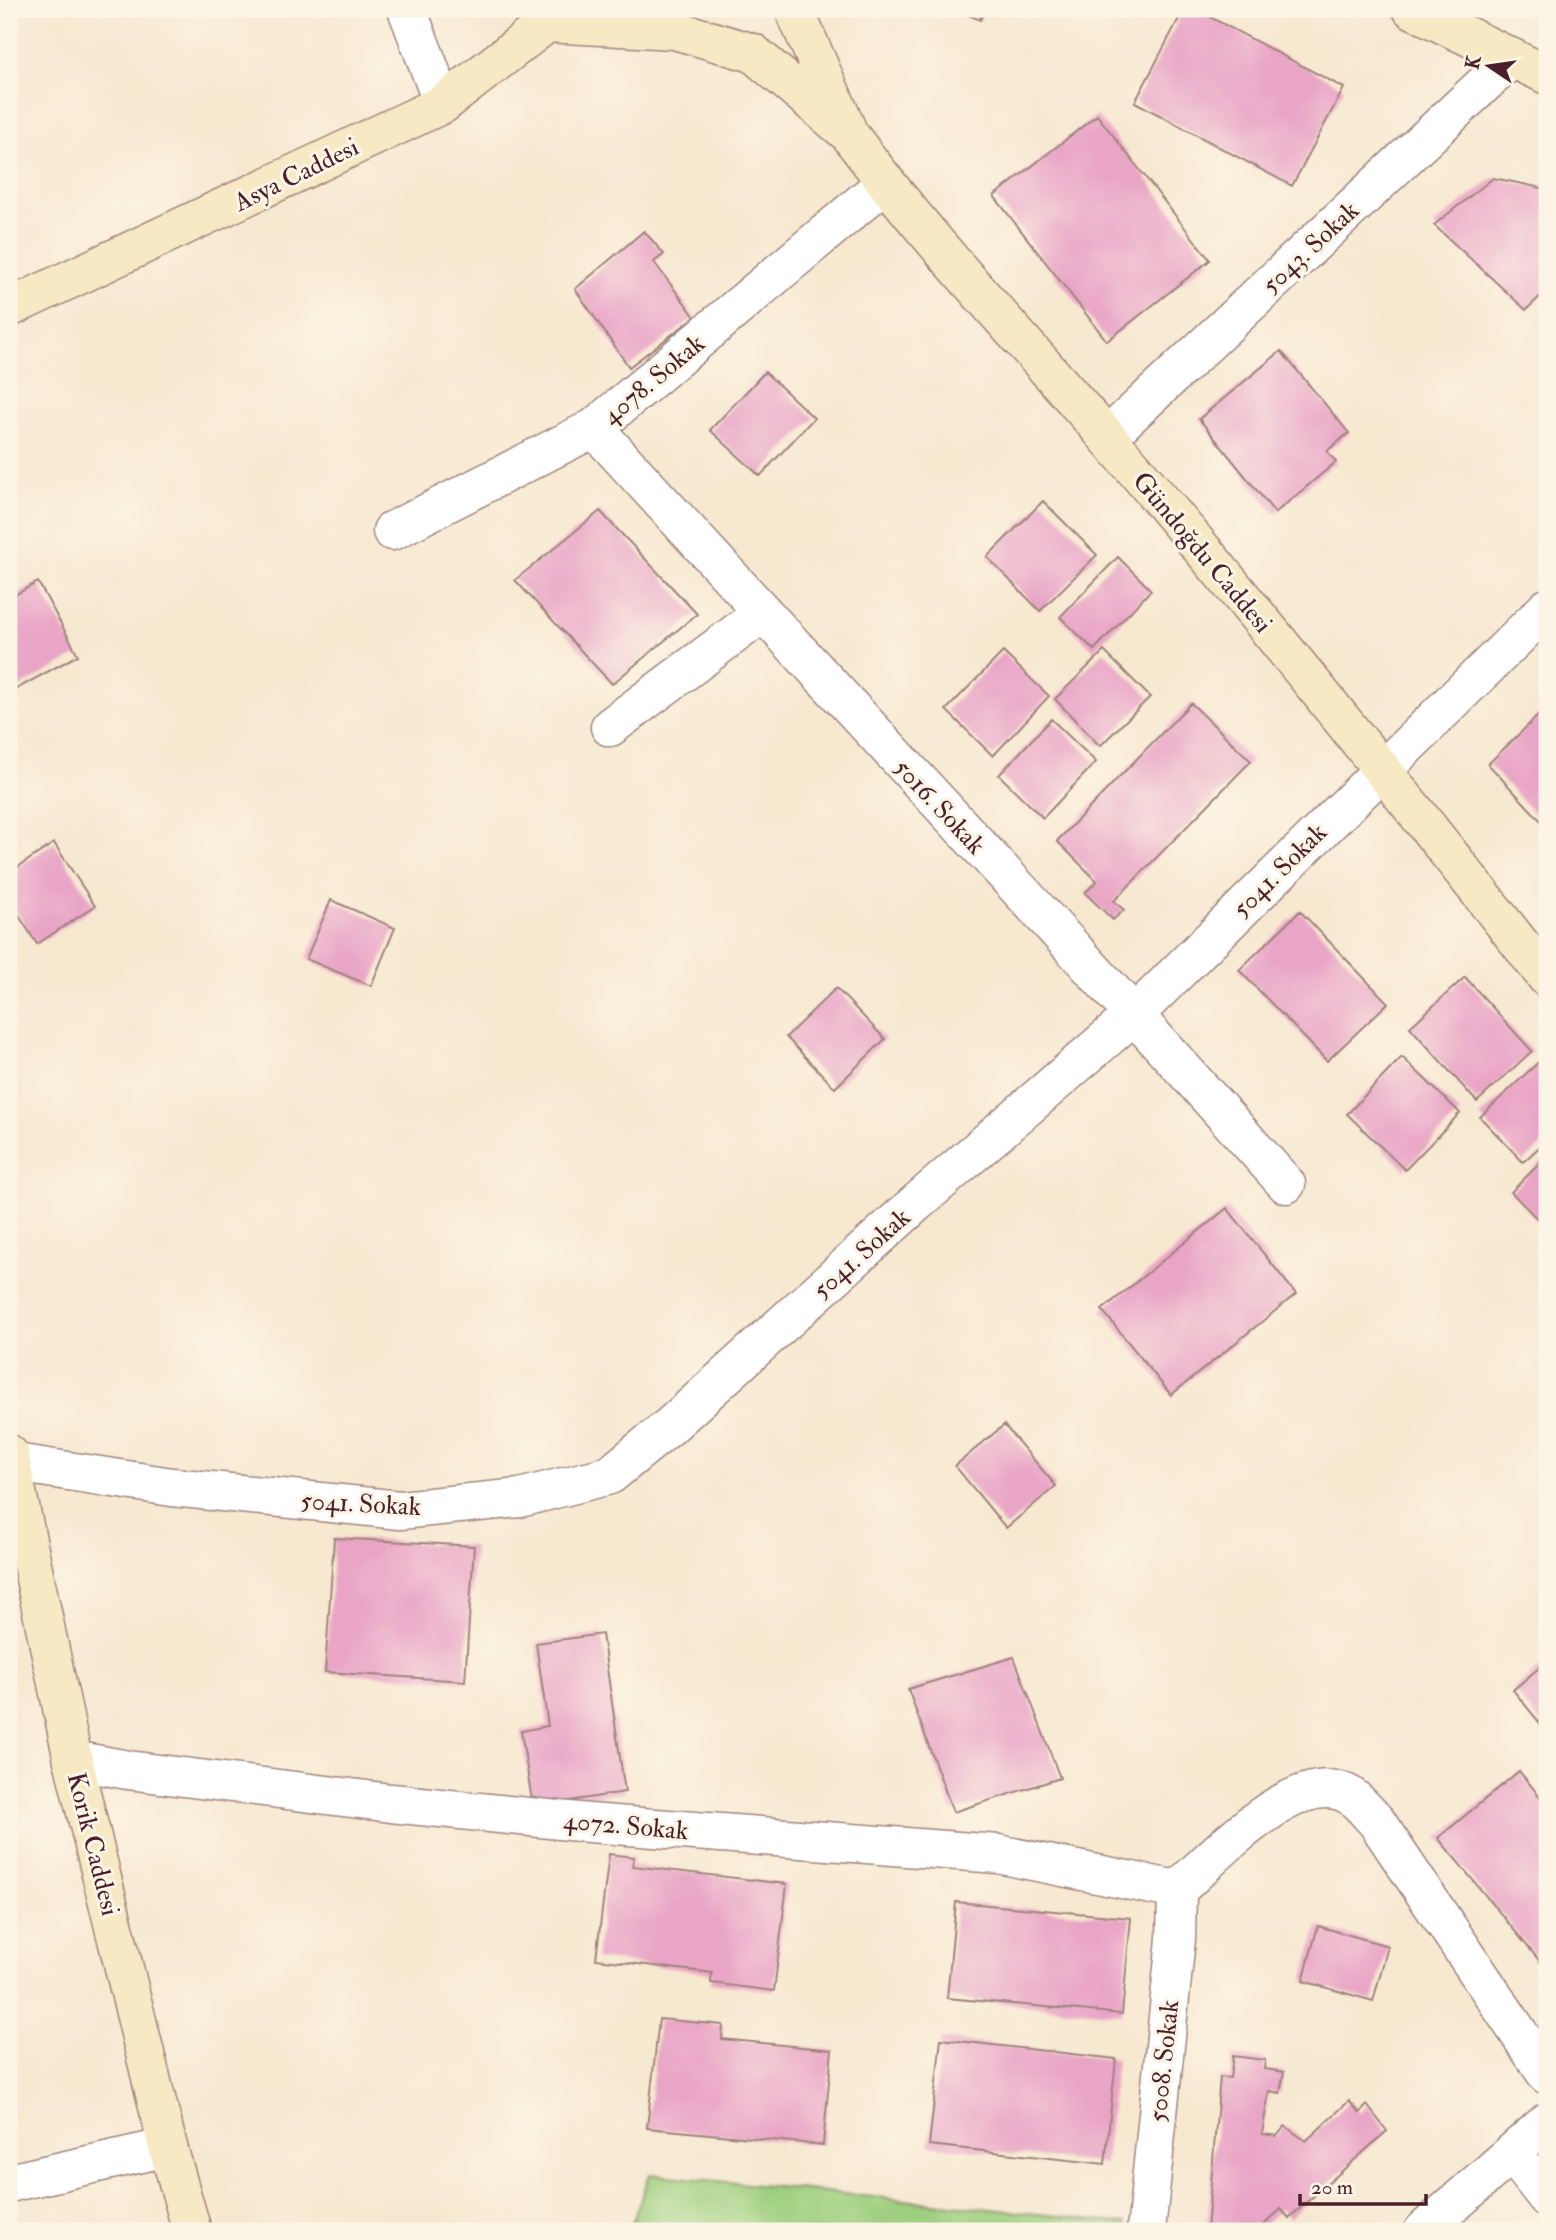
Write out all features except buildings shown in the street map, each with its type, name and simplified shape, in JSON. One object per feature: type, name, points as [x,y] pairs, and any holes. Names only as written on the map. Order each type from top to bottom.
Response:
[{"type":"street","points":[[407,9],[443,104]]},
{"type":"street","points":[[794,9],[849,134]]},
{"type":"street","points":[[1412,9],[1547,75]]},
{"type":"street","points":[[555,16],[675,30],[753,53],[849,134]]},
{"type":"street","name":"Asya Caddesi","points":[[9,308],[443,104],[555,16]]},
{"type":"street","name":"5043. Sokak","points":[[1107,437],[1512,58]]},
{"type":"street","name":"Gündoğdu Caddesi","points":[[849,134],[886,183],[1107,437],[1382,768],[1547,978]]},
{"type":"street","name":"4078. Sokak","points":[[392,531],[594,428],[886,183]]},
{"type":"street","name":"5016. Sokak","points":[[594,428],[1135,1014],[1286,1184]]},
{"type":"street","name":"5041. Sokak","points":[[9,1459],[172,1487],[400,1510],[520,1498],[610,1475],[670,1426],[994,1133],[1135,1014],[1547,608]]},
{"type":"street","points":[[610,727],[763,614]]},
{"type":"street","name":"Korik Caddesi","points":[[9,1459],[73,1760],[168,2147],[192,2231]]},
{"type":"street","name":"4072. Sokak","points":[[73,1760],[128,1770],[405,1804],[589,1823],[998,1854],[1177,1890]]},
{"type":"street","points":[[1177,1890],[1276,1804],[1320,1789],[1348,1794],[1376,1821],[1547,2076]]},
{"type":"street","name":"5008. Sokak","points":[[1146,2231],[1176,1939],[1177,1890]]},
{"type":"street","points":[[1423,2231],[1547,2122]]},
{"type":"street","points":[[9,2183],[168,2147]]},
{"type":"street","points":[[1512,2154],[1547,2198]]},
{"type":"green space","points":[[650,2174],[1126,2223],[1126,2231],[629,2231]]}]
